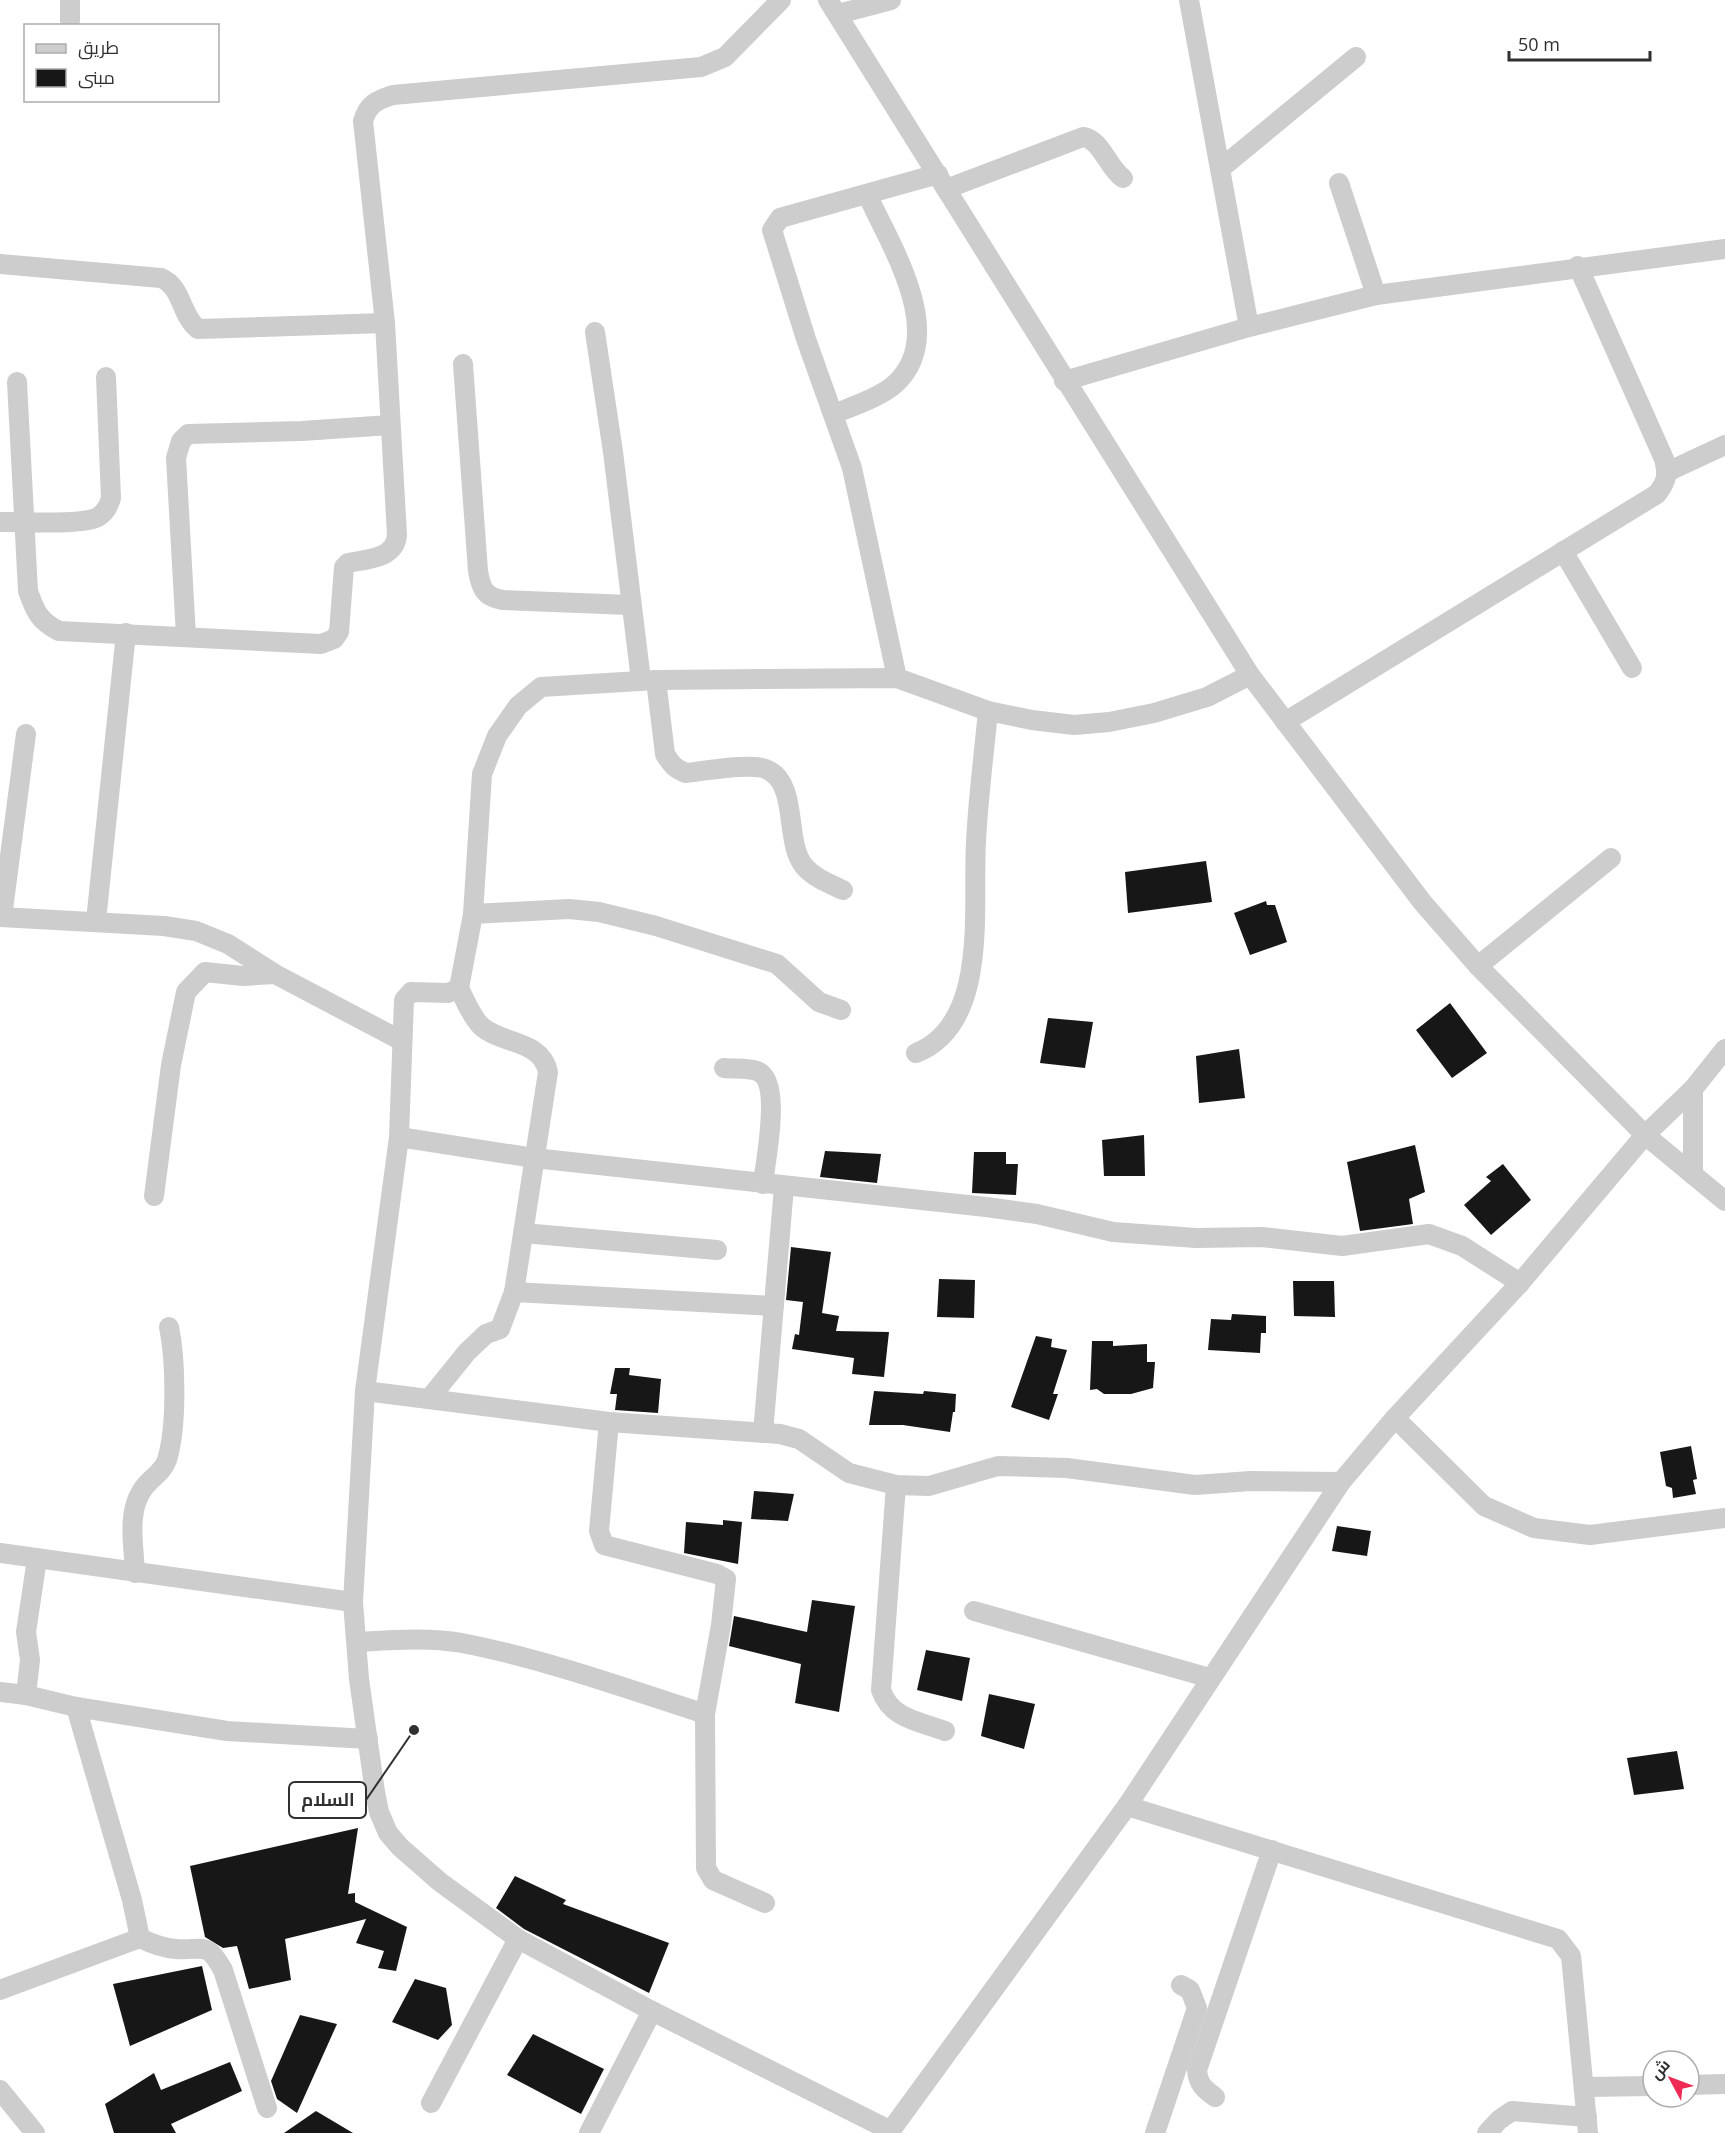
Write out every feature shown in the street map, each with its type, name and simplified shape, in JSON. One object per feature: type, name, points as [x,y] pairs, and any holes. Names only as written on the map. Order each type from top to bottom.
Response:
[{"type":"street","points":[[70,0],[70,21]]},
{"type":"street","points":[[17,382],[28,591],[35,612],[45,624],[59,631],[321,644],[334,639],[339,632],[344,567],[348,563],[387,553],[397,542],[385,323],[363,121],[366,109],[376,101],[393,94],[701,67],[725,57],[782,0]]},
{"type":"street","points":[[891,0],[833,7],[1064,381],[1250,675],[1424,903],[1478,966],[1645,1135],[1725,1201]]},
{"type":"street","points":[[1189,0],[1249,327]]},
{"type":"street","points":[[1220,169],[1356,57]]},
{"type":"street","points":[[897,678],[852,468],[806,339],[772,230],[780,218],[867,194],[942,181],[1083,137],[1094,141],[1113,170],[1123,178]]},
{"type":"street","points":[[1339,183],[1376,295]]},
{"type":"street","points":[[834,414],[894,385],[905,373],[915,354],[917,334],[915,299],[867,194]]},
{"type":"street","points":[[1064,381],[1249,327],[1376,295],[1578,266],[1725,249]]},
{"type":"street","points":[[0,264],[161,278],[175,289],[187,318],[198,329],[385,323]]},
{"type":"street","points":[[1285,722],[1657,494],[1666,482],[1667,472],[1578,266]]},
{"type":"street","points":[[595,333],[613,452],[630,605],[665,754],[676,770],[686,773],[759,767],[774,774],[787,795],[796,853],[804,866],[818,878],[843,890]]},
{"type":"street","points":[[463,364],[480,586],[486,594],[502,600],[630,605]]},
{"type":"street","points":[[0,522],[85,520],[100,517],[107,508],[111,498],[106,377]]},
{"type":"street","points":[[186,636],[176,458],[181,441],[188,434],[302,431],[390,425]]},
{"type":"street","points":[[1667,472],[1725,445]]},
{"type":"street","points":[[1563,551],[1632,668]]},
{"type":"street","points":[[96,921],[126,633]]},
{"type":"street","points":[[429,1399],[467,1352],[486,1334],[500,1329],[504,1324],[514,1292],[548,1072],[546,1063],[538,1053],[481,1025],[459,988],[473,914],[482,774],[497,736],[518,706],[541,687],[648,680],[897,678],[988,711],[1032,720],[1074,725],[1109,722],[1154,713],[1208,697],[1250,675]]},
{"type":"street","points":[[916,1053],[931,1047],[945,1035],[965,996],[970,974],[974,941],[976,841],[988,711]]},
{"type":"street","points":[[26,734],[1,917],[96,921],[196,931],[228,944],[275,974],[402,1041]]},
{"type":"street","points":[[1478,966],[1611,858]]},
{"type":"street","points":[[473,914],[569,909],[599,912],[656,926],[777,964],[819,1002],[841,1010]]},
{"type":"street","points":[[154,1196],[171,1065],[186,992],[205,972],[243,976],[275,974]]},
{"type":"street","points":[[459,988],[448,993],[411,992],[404,1000],[399,1137],[365,1391],[353,1602],[368,1739],[379,1812],[388,1833],[400,1847],[440,1882],[518,1939],[652,2011],[890,2132],[1127,1806],[1341,1482],[1395,1418],[1520,1283],[1645,1135],[1693,1089],[1725,1049]]},
{"type":"street","points":[[724,1068],[757,1071],[768,1081],[771,1113],[763,1184]]},
{"type":"street","points":[[1693,1089],[1694,1175]]},
{"type":"street","points":[[399,1137],[534,1158],[784,1187],[986,1207],[1037,1214],[1113,1232],[1196,1238],[1262,1237],[1342,1246],[1429,1234],[1462,1246],[1520,1283]]},
{"type":"street","points":[[763,1433],[784,1187]]},
{"type":"street","points":[[523,1233],[717,1250]]},
{"type":"street","points":[[514,1292],[774,1306]]},
{"type":"street","points":[[135,1573],[135,1507],[142,1490],[163,1468],[170,1438],[174,1364],[169,1327]]},
{"type":"street","points":[[365,1391],[609,1422],[763,1433],[799,1439],[849,1473],[896,1485],[929,1486],[998,1466],[1067,1468],[1195,1485],[1251,1481],[1341,1482]]},
{"type":"street","points":[[1395,1418],[1484,1506],[1534,1528],[1590,1534],[1725,1518]]},
{"type":"street","points":[[609,1422],[599,1531],[604,1545],[717,1574],[726,1579],[724,1605],[705,1714],[707,1872],[712,1880],[765,1903]]},
{"type":"street","points":[[896,1485],[881,1690],[885,1703],[894,1712],[945,1731]]},
{"type":"street","points":[[0,1553],[353,1602]]},
{"type":"street","points":[[26,1695],[30,1671],[26,1632],[37,1559]]},
{"type":"street","points":[[974,1611],[1210,1678]]},
{"type":"street","points":[[357,1642],[412,1639],[461,1643],[622,1687],[705,1714]]},
{"type":"street","points":[[0,1692],[26,1695],[76,1707],[228,1731],[368,1739]]},
{"type":"street","points":[[76,1707],[132,1900],[140,1938]]},
{"type":"street","points":[[1127,1806],[1558,1939],[1571,1956],[1588,2125],[1512,2111],[1499,2120],[1487,2133]]},
{"type":"street","points":[[1215,2097],[1203,2088],[1198,2080],[1197,2070],[1272,1850]]},
{"type":"street","points":[[0,1990],[140,1938],[159,1946],[178,1949],[196,1946],[207,1949],[216,1956],[223,1970],[267,2108]]},
{"type":"street","points":[[430,2103],[518,1939]]},
{"type":"street","points":[[1155,2133],[1197,2008],[1190,1990],[1181,1984]]},
{"type":"street","points":[[590,2133],[652,2011]]},
{"type":"street","points":[[1701,2085],[1725,2084]]},
{"type":"street","points":[[1584,2087],[1641,2086]]},
{"type":"street","points":[[0,2090],[9,2112],[35,2133]]},
{"type":"building","points":[[1206,861],[1212,902],[1128,913],[1125,872]]},
{"type":"building","points":[[1266,901],[1267,905],[1275,905],[1287,942],[1250,955],[1234,913]]},
{"type":"building","points":[[1450,1003],[1487,1053],[1452,1078],[1416,1030]]},
{"type":"building","points":[[1048,1018],[1093,1022],[1085,1068],[1040,1063]]},
{"type":"building","points":[[1239,1049],[1245,1098],[1199,1103],[1196,1056]]},
{"type":"building","points":[[1144,1135],[1145,1176],[1104,1176],[1102,1140]]},
{"type":"building","points":[[1415,1145],[1425,1192],[1409,1199],[1413,1224],[1360,1231],[1347,1162]]},
{"type":"building","points":[[825,1151],[881,1154],[877,1183],[820,1177]]},
{"type":"building","points":[[974,1152],[1006,1152],[1006,1164],[1018,1164],[1016,1195],[972,1193]]},
{"type":"building","points":[[1503,1164],[1531,1200],[1491,1235],[1464,1205],[1491,1181],[1486,1177]]},
{"type":"building","points":[[791,1247],[831,1252],[822,1313],[839,1316],[836,1331],[889,1332],[884,1377],[852,1374],[854,1358],[792,1349],[795,1334],[799,1335],[803,1302],[786,1300]]},
{"type":"building","points":[[939,1279],[975,1280],[974,1318],[937,1317]]},
{"type":"building","points":[[1293,1281],[1334,1281],[1335,1317],[1294,1316]]},
{"type":"building","points":[[1232,1314],[1266,1316],[1266,1333],[1261,1333],[1260,1353],[1208,1350],[1211,1319],[1231,1320]]},
{"type":"building","points":[[1036,1336],[1052,1339],[1051,1347],[1067,1350],[1053,1394],[1058,1394],[1049,1420],[1011,1407]]},
{"type":"building","points":[[1092,1341],[1113,1341],[1113,1346],[1147,1344],[1147,1362],[1155,1362],[1153,1388],[1131,1394],[1104,1394],[1097,1389],[1090,1390]]},
{"type":"building","points":[[615,1368],[630,1368],[629,1375],[661,1379],[658,1413],[615,1410],[617,1394],[610,1394]]},
{"type":"building","points":[[874,1391],[923,1394],[924,1391],[956,1394],[955,1412],[953,1412],[950,1432],[903,1425],[869,1425]]},
{"type":"building","points":[[1691,1446],[1697,1479],[1693,1480],[1696,1494],[1673,1498],[1672,1488],[1666,1486],[1660,1452]]},
{"type":"building","points":[[754,1491],[794,1494],[788,1521],[751,1519]]},
{"type":"building","points":[[723,1520],[742,1522],[738,1564],[684,1553],[686,1522],[723,1525]]},
{"type":"building","points":[[1337,1526],[1371,1531],[1367,1556],[1332,1551]]},
{"type":"building","points":[[812,1600],[855,1606],[839,1712],[795,1703],[801,1664],[729,1646],[734,1616],[807,1632]]},
{"type":"building","points":[[926,1650],[970,1658],[962,1701],[917,1690]]},
{"type":"building","points":[[989,1694],[1035,1704],[1024,1749],[981,1736]]},
{"type":"building","points":[[1677,1751],[1684,1789],[1634,1795],[1627,1758]]},
{"type":"building","points":[[358,1828],[348,1894],[355,1893],[355,1902],[407,1927],[396,1971],[378,1968],[384,1951],[356,1943],[366,1919],[285,1939],[291,1980],[249,1989],[237,1946],[223,1948],[205,1937],[190,1866]]},
{"type":"building","points":[[515,1876],[566,1900],[563,1904],[669,1943],[649,1993],[524,1929],[496,1908]]},
{"type":"building","points":[[202,1966],[212,2010],[130,2046],[113,1984]]},
{"type":"building","points":[[415,1979],[446,1988],[452,2025],[438,2040],[392,2022]]},
{"type":"building","points":[[300,2015],[337,2024],[297,2113],[277,2099],[271,2081]]},
{"type":"building","points":[[533,2034],[604,2069],[581,2114],[507,2075]]},
{"type":"building","points":[[230,2062],[242,2091],[171,2124],[176,2133],[114,2133],[105,2104],[154,2073],[161,2090]]},
{"type":"building","points":[[316,2111],[353,2133],[284,2133]]},
{"type":"place","name":"السلام","points":[[414,1730]]}]
